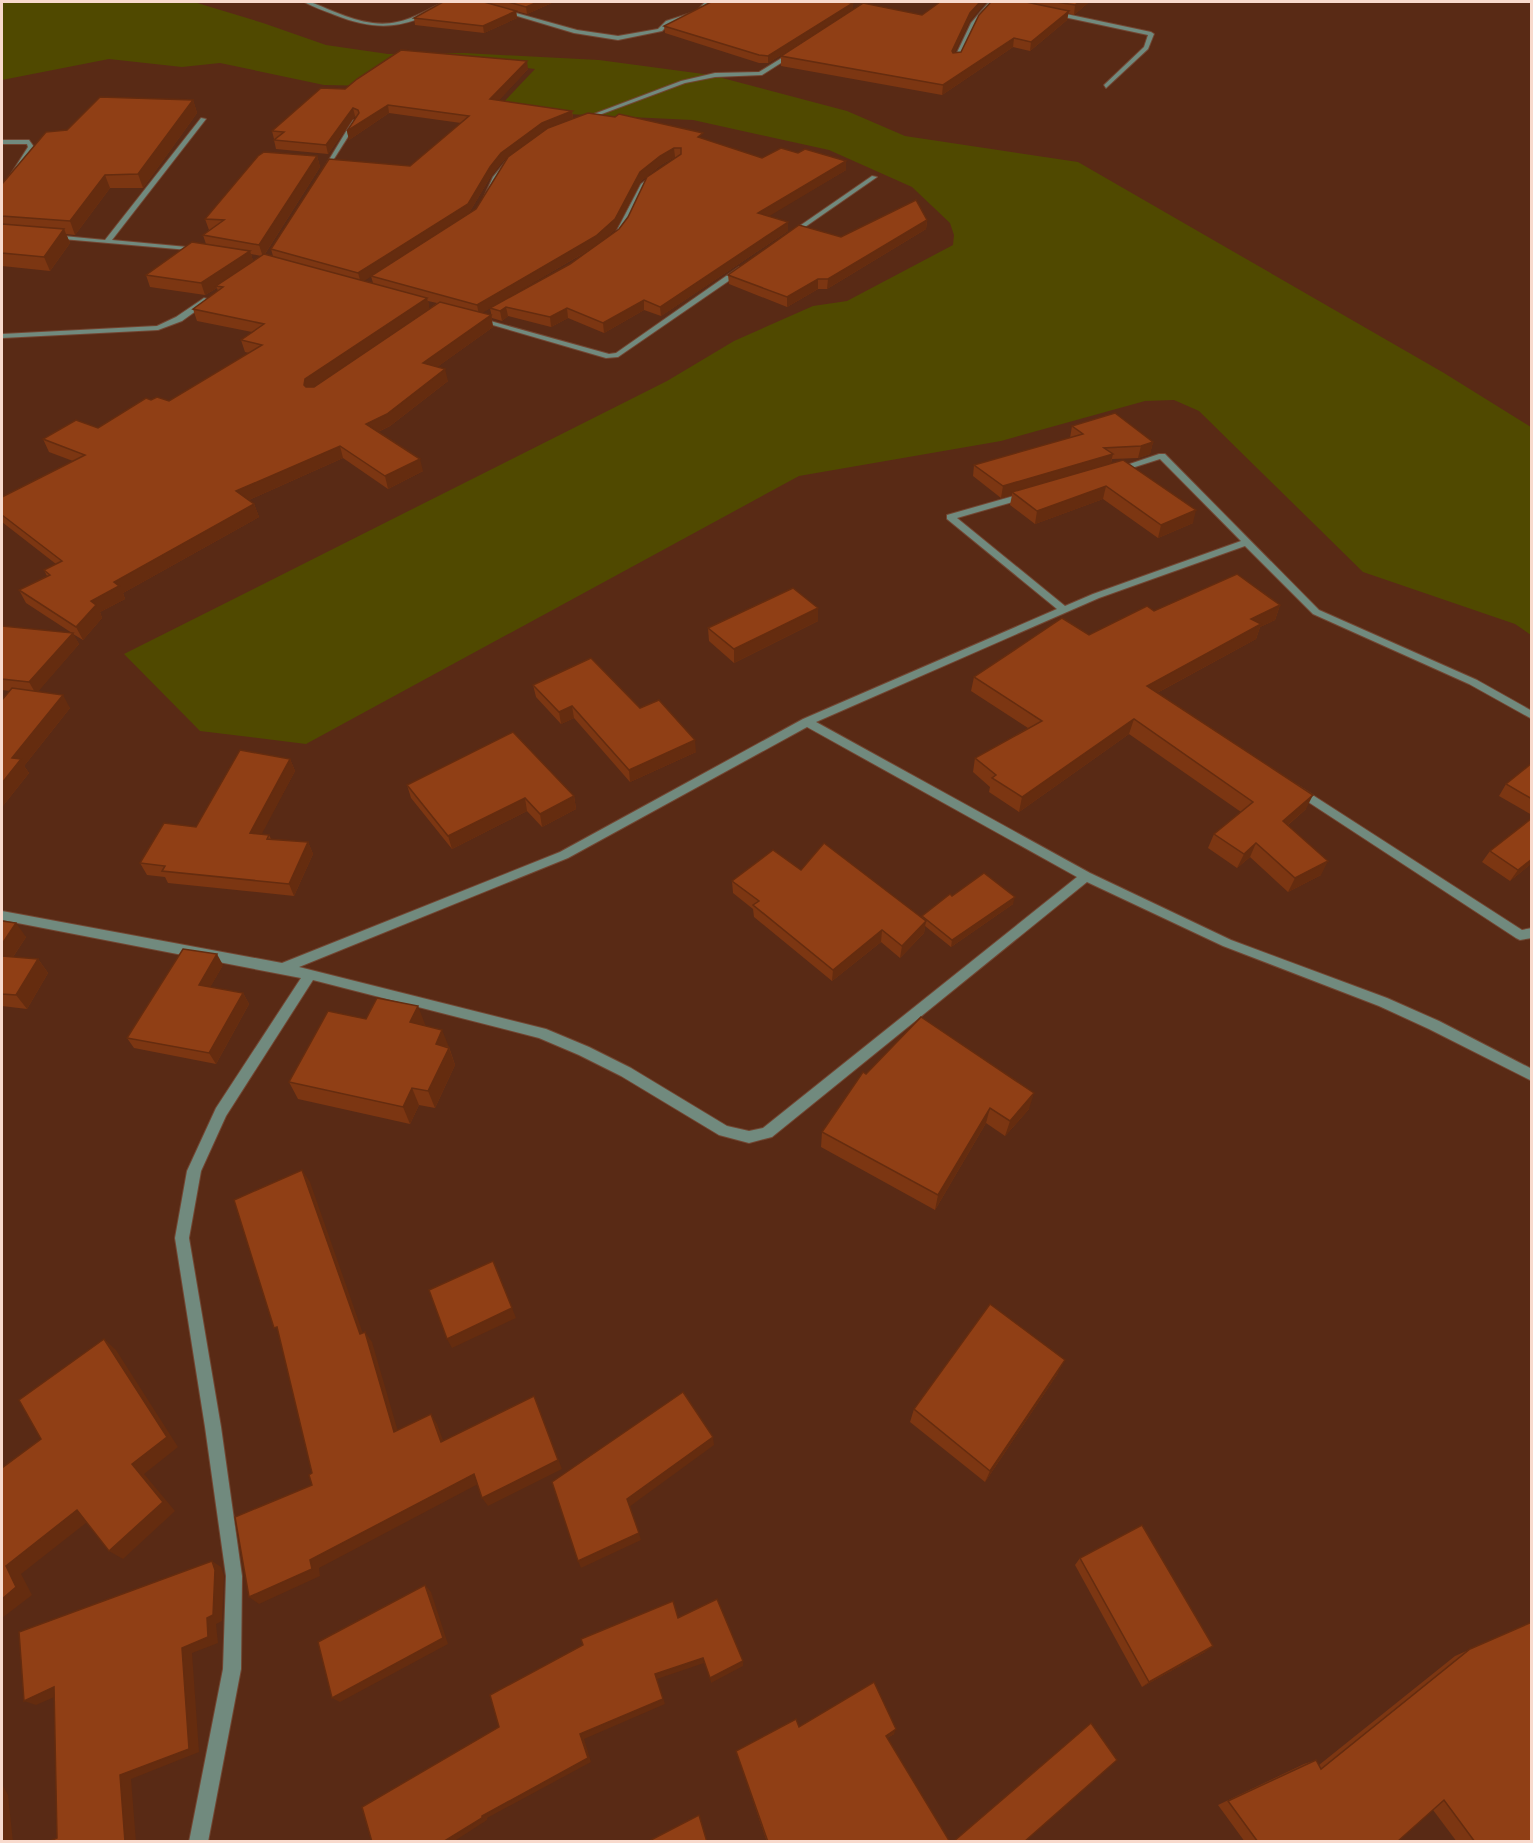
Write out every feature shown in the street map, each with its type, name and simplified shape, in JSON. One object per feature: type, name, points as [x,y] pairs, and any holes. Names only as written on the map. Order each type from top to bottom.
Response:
[{"type":"street","points":[[307,2],[357,21],[376,25],[396,24],[448,2]]},
{"type":"street","points":[[473,2],[576,32],[618,38],[660,30],[668,22],[699,12],[707,2]]},
{"type":"street","points":[[955,60],[974,23],[991,2]]},
{"type":"street","points":[[1042,11],[1151,34],[1146,48],[1106,86]]},
{"type":"street","points":[[579,121],[683,81],[715,75],[760,74],[798,50]]},
{"type":"street","points":[[107,242],[203,119]]},
{"type":"street","points":[[318,180],[356,120]]},
{"type":"street","points":[[2,142],[29,142],[31,147],[2,192]]},
{"type":"street","points":[[482,206],[496,177],[514,158]]},
{"type":"street","points":[[615,236],[622,229],[627,213],[644,184],[661,172]]},
{"type":"street","points":[[785,239],[874,177]]},
{"type":"street","points":[[48,237],[210,251]]},
{"type":"street","points":[[469,317],[609,356],[618,355],[746,266]]},
{"type":"street","points":[[2,336],[158,328],[179,319],[218,293]]},
{"type":"street","points":[[479,320],[489,314]]},
{"type":"street","points":[[1106,473],[1162,456],[1316,612],[1473,682],[1532,716]]},
{"type":"street","points":[[1033,494],[950,517],[1064,610]]},
{"type":"street","points":[[283,968],[564,855],[807,722],[1096,596],[1247,542]]},
{"type":"street","points":[[807,722],[1086,876],[1227,942],[1383,1002],[1434,1025],[1532,1076]]},
{"type":"street","points":[[1297,789],[1520,935],[1532,933]]},
{"type":"street","points":[[2,915],[283,968],[541,1034],[584,1051],[626,1072],[724,1131],[749,1137],[767,1133],[1086,876]]},
{"type":"street","points":[[198,1842],[232,1669],[234,1576],[213,1427],[182,1238],[194,1171],[221,1112],[310,974]]},
{"type":"shaded area","points":[[2,2],[194,2],[326,45],[388,54],[464,53],[599,60],[711,75],[847,111],[905,136],[1078,162],[1444,373],[1531,427],[1531,635],[1515,624],[1363,572],[1199,411],[1174,400],[1145,401],[1001,441],[799,476],[306,744],[200,731],[124,654],[667,381],[734,341],[813,306],[847,301],[953,245],[954,235],[950,223],[912,187],[829,150],[693,120],[567,114],[501,105],[535,69],[501,65],[372,86],[324,85],[220,63],[182,67],[109,59],[2,80]]},
{"type":"building","points":[[443,2],[484,2],[516,11],[483,26],[414,18]]},
{"type":"building","points":[[508,2],[538,2],[526,7]]},
{"type":"building","points":[[711,2],[853,3],[768,56],[664,26]]},
{"type":"building","points":[[940,2],[980,2],[970,13],[953,53],[961,52],[979,15],[991,2],[1026,2],[1069,11],[1031,42],[1014,38],[943,85],[781,56],[863,3],[922,15]]},
{"type":"building","points":[[1056,2],[1080,2],[1075,5]]},
{"type":"building","points":[[401,50],[527,61],[490,99],[572,111],[542,123],[501,153],[468,204],[358,273],[271,249],[329,159],[410,166],[469,116],[388,105],[347,131],[359,113],[353,108],[326,145],[274,140],[284,132],[272,131],[321,88],[345,89]]},
{"type":"building","points":[[100,97],[193,100],[138,174],[105,175],[70,221],[2,216],[2,184],[46,132],[67,130]]},
{"type":"building","points":[[588,113],[615,117],[619,114],[703,133],[698,137],[762,158],[781,148],[798,153],[805,149],[846,161],[758,213],[788,222],[660,307],[644,300],[603,323],[567,308],[550,317],[506,307],[500,311],[490,308],[570,264],[619,229],[628,217],[647,177],[681,154],[681,148],[674,148],[660,156],[640,172],[615,219],[596,236],[477,305],[371,276],[476,209],[508,157],[548,128]]},
{"type":"building","points":[[264,152],[317,156],[259,245],[203,235],[224,220],[205,219],[258,156]]},
{"type":"building","points":[[916,200],[927,220],[828,279],[818,279],[787,297],[728,275],[799,225],[841,237]]},
{"type":"building","points":[[2,224],[64,229],[44,257],[2,253]]},
{"type":"building","points":[[192,242],[250,251],[201,283],[146,275]]},
{"type":"building","points":[[264,254],[427,298],[305,379],[306,387],[314,387],[440,302],[491,315],[423,363],[445,369],[387,414],[366,424],[420,459],[385,476],[340,446],[236,491],[254,504],[114,582],[119,586],[91,601],[96,605],[76,627],[19,590],[50,575],[44,570],[62,561],[2,515],[2,497],[85,455],[43,439],[76,420],[98,428],[146,398],[151,400],[157,397],[169,401],[262,345],[241,340],[264,324],[193,309],[223,287],[216,286]]},
{"type":"building","points":[[1115,413],[1153,442],[1141,446],[1104,448],[1113,454],[1003,486],[974,465],[1083,434],[1072,426]]},
{"type":"building","points":[[1123,460],[1196,510],[1161,525],[1106,486],[1037,511],[1012,492]]},
{"type":"building","points":[[1237,574],[1280,605],[1251,619],[1261,624],[1147,686],[1313,795],[1283,821],[1328,861],[1295,878],[1256,843],[1244,854],[1214,834],[1253,802],[1134,719],[1022,797],[992,778],[996,775],[975,758],[1042,721],[974,677],[1062,618],[1089,635],[1147,606],[1154,611]]},
{"type":"building","points":[[793,588],[818,608],[734,649],[708,628]]},
{"type":"building","points":[[2,626],[73,633],[29,682],[2,679]]},
{"type":"building","points":[[591,658],[640,708],[659,700],[695,740],[629,770],[572,706],[559,712],[533,685]]},
{"type":"building","points":[[12,688],[63,695],[12,758],[21,759],[2,783],[2,700]]},
{"type":"building","points":[[513,732],[574,796],[540,814],[525,798],[448,836],[407,785]]},
{"type":"building","points":[[240,750],[290,759],[250,833],[269,835],[267,839],[308,842],[289,884],[162,871],[165,866],[140,863],[164,823],[196,827]]},
{"type":"building","points":[[1532,763],[1532,799],[1506,784]]},
{"type":"building","points":[[1532,818],[1532,859],[1518,870],[1490,851]]},
{"type":"building","points":[[824,843],[926,921],[902,946],[882,930],[833,970],[753,905],[759,901],[732,881],[773,850],[801,870]]},
{"type":"building","points":[[984,873],[1015,897],[952,940],[922,916],[950,894],[952,896]]},
{"type":"building","points":[[2,921],[16,923],[2,944]]},
{"type":"building","points":[[183,949],[217,954],[199,985],[243,993],[209,1053],[127,1038]]},
{"type":"building","points":[[2,956],[38,959],[16,995],[2,994]]},
{"type":"building","points":[[377,998],[418,1006],[410,1022],[442,1030],[436,1044],[449,1048],[428,1091],[412,1088],[403,1107],[289,1082],[328,1011],[366,1019]]},
{"type":"building","points":[[921,1017],[1034,1093],[1010,1121],[990,1108],[938,1195],[822,1132],[863,1072],[866,1074]]},
{"type":"building","points":[[302,1170],[360,1334],[365,1332],[394,1432],[431,1414],[441,1442],[534,1396],[558,1460],[482,1498],[474,1474],[310,1560],[312,1569],[249,1597],[235,1517],[312,1485],[309,1475],[312,1473],[277,1327],[274,1328],[234,1200]]},
{"type":"building","points":[[493,1261],[512,1308],[447,1339],[429,1290]]},
{"type":"building","points":[[990,1304],[1065,1360],[990,1471],[914,1409]]},
{"type":"building","points":[[104,1339],[167,1437],[132,1464],[163,1502],[109,1551],[77,1510],[6,1566],[16,1587],[2,1599],[2,1468],[41,1439],[19,1400]]},
{"type":"building","points":[[683,1392],[713,1437],[627,1499],[639,1533],[578,1561],[552,1482]]},
{"type":"building","points":[[1142,1525],[1213,1646],[1149,1682],[1080,1558]]},
{"type":"building","points":[[212,1561],[215,1570],[213,1615],[207,1618],[208,1637],[182,1648],[189,1749],[120,1775],[125,1842],[48,1842],[57,1838],[54,1687],[24,1701],[19,1632]]},
{"type":"building","points":[[425,1585],[443,1638],[332,1698],[318,1642]]},
{"type":"building","points":[[717,1599],[743,1661],[710,1678],[703,1658],[655,1674],[663,1699],[580,1734],[588,1758],[482,1816],[443,1842],[372,1842],[362,1807],[499,1727],[490,1695],[583,1645],[581,1639],[673,1601],[678,1618]]},
{"type":"building","points":[[1532,1622],[1532,1842],[1475,1842],[1444,1800],[1397,1842],[1258,1842],[1228,1801],[1316,1760],[1321,1769],[1470,1649]]},
{"type":"building","points":[[874,1682],[896,1729],[886,1736],[950,1842],[768,1842],[736,1751],[796,1719],[799,1727]]},
{"type":"building","points":[[1091,1723],[1117,1760],[1024,1842],[953,1842]]},
{"type":"building","points":[[699,1815],[707,1842],[647,1842]]}]
